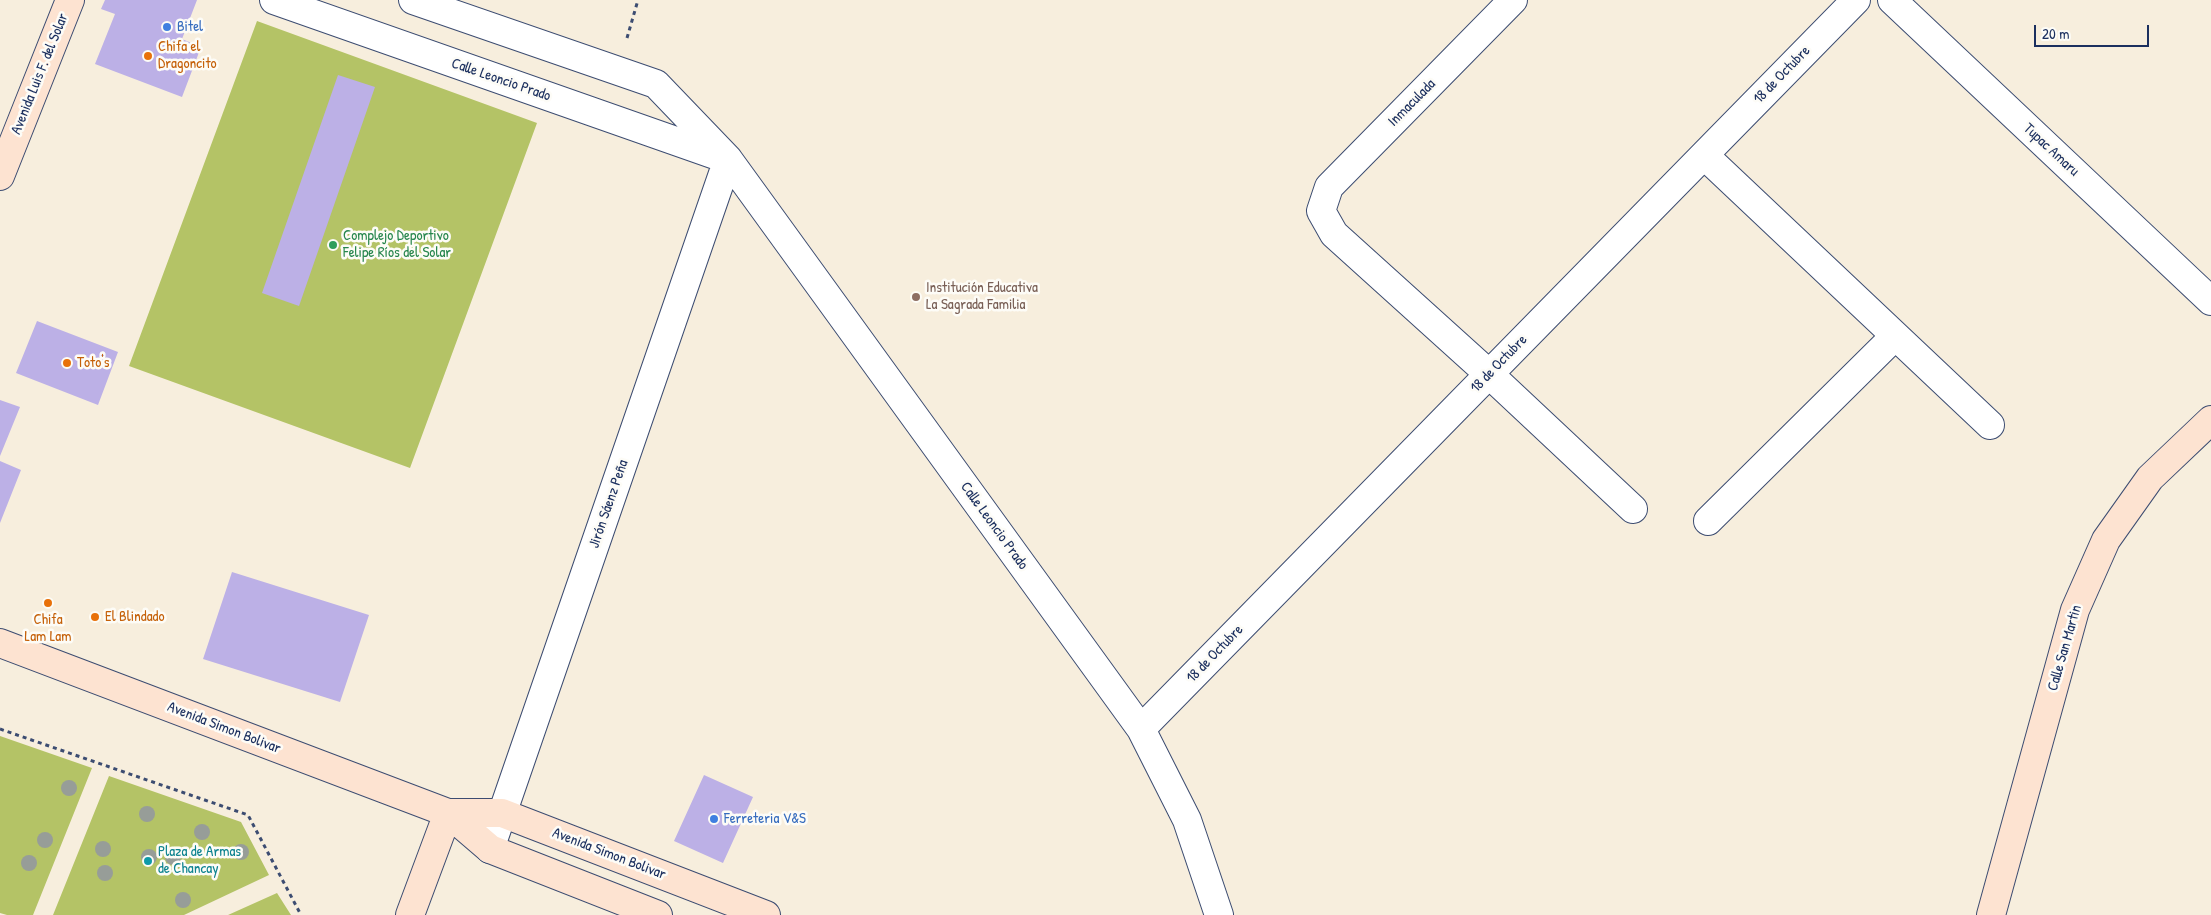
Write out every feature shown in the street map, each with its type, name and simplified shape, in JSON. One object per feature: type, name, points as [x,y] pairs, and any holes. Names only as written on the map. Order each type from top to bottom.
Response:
[{"type":"street","name":"Avenida Luis F. del Solar","points":[[0,176],[70,0]]},
{"type":"street","name":"Calle Leoncio Prado","points":[[274,0],[728,159]]},
{"type":"street","name":"Calle Leoncio Prado","points":[[413,0],[656,84],[728,159],[1141,729],[1187,820],[1219,915]]},
{"type":"street","name":"Inmaculada","points":[[1489,374],[1334,234],[1321,211],[1329,187],[1512,0]]},
{"type":"street","name":"18 de Octubre","points":[[1141,729],[1856,0]]},
{"type":"street","name":"Tupac Amaru","points":[[1892,0],[2211,300]]},
{"type":"street","points":[[1704,155],[1990,425]]},
{"type":"street","name":"Jirón Sáenz Peña","points":[[490,849],[728,159]]},
{"type":"street","points":[[1708,521],[1896,336]]},
{"type":"street","points":[[1489,374],[1633,509]]},
{"type":"street","name":"Calle San Martin","points":[[1992,915],[2075,610],[2106,540],[2150,478],[2211,420]]},
{"type":"street","name":"Avenida Simon Bolivar","points":[[0,644],[448,813],[490,849],[658,915]]},
{"type":"street","points":[[410,915],[448,813]]},
{"type":"street","name":"Avenida Simon Bolivar","points":[[448,813],[502,813],[766,915]]},
{"type":"path","points":[[616,69],[638,0]]},
{"type":"path","points":[[0,729],[248,815],[301,915]]},
{"type":"green space","name":"Complejo Deportivo Felipe Ríos del Solar","points":[[257,21],[537,123],[410,468],[129,366]]},
{"type":"green space","points":[[0,736],[92,768],[33,915],[7,915],[0,913]]},
{"type":"green space","points":[[109,776],[241,822],[269,875],[184,915],[53,915]]},
{"type":"green space","points":[[277,893],[291,915],[228,915]]},
{"type":"building","name":"Chifa el Dragoncito","points":[[105,0],[197,0],[182,39],[201,47],[182,97],[95,64],[115,14],[101,9]]},
{"type":"building","points":[[338,75],[375,87],[299,306],[262,293]]},
{"type":"building","name":"Toto's","points":[[37,321],[118,352],[98,405],[16,373]]},
{"type":"building","points":[[0,400],[20,407],[0,456]]},
{"type":"building","points":[[0,461],[21,470],[0,523]]},
{"type":"building","points":[[232,572],[369,615],[340,702],[203,659]]},
{"type":"building","name":"Ferreteria V&S","points":[[704,775],[753,797],[723,863],[674,841]]},
{"type":"place","name":"Bitel","points":[[167,27]]},
{"type":"place","name":"Chifa el Dragoncito","points":[[148,56]]},
{"type":"place","name":"Complejo Deportivo Felipe Ríos del Solar","points":[[333,245]]},
{"type":"place","name":"Institución Educativa La Sagrada Familia","points":[[916,297]]},
{"type":"place","name":"Toto's","points":[[67,363]]},
{"type":"place","name":"Chifa Lam Lam","points":[[48,603]]},
{"type":"place","name":"El Blindado","points":[[95,617]]},
{"type":"place","name":"Ferreteria V&S","points":[[714,819]]},
{"type":"place","name":"Plaza de Armas de Chancay","points":[[148,861]]}]
